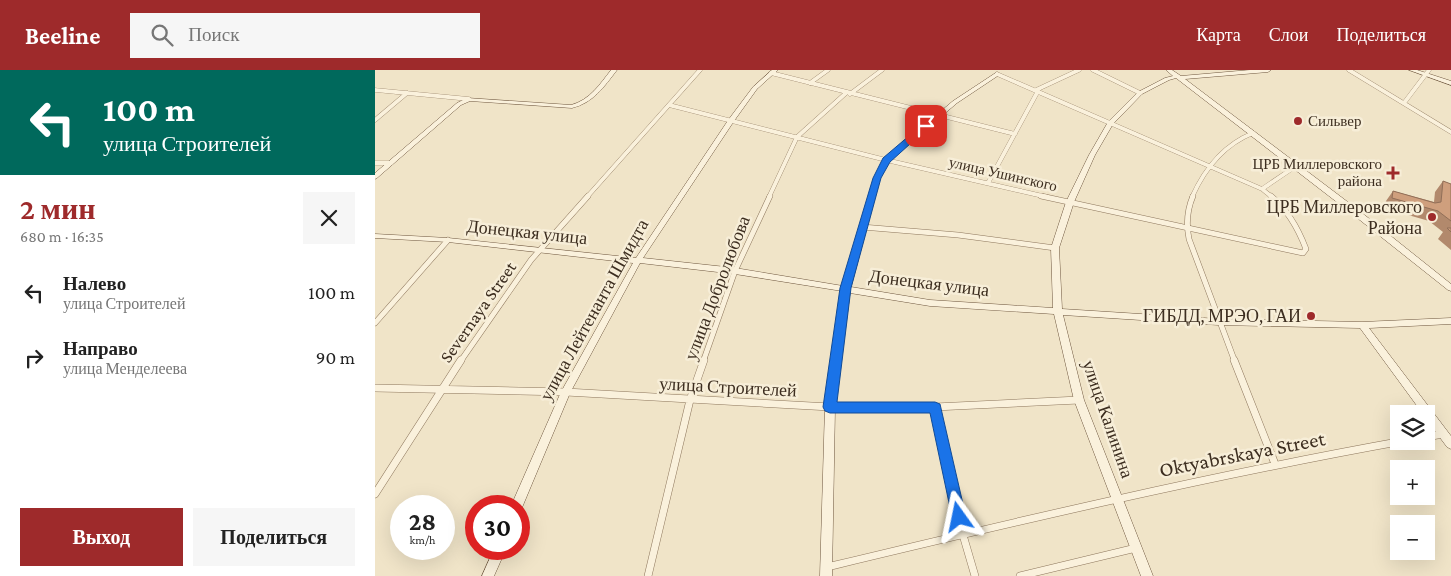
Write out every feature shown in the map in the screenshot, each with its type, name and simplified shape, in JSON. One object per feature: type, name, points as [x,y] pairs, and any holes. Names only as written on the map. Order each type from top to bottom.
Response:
[{"type":"street","points":[[375,90],[563,107],[576,106],[589,100],[614,70]]},
{"type":"street","name":"Severnaya Street","points":[[375,494],[440,390],[531,260],[700,70]]},
{"type":"street","points":[[810,83],[828,70]]},
{"type":"street","name":"улица Добролюбова","points":[[648,576],[690,400],[735,271],[797,137],[848,93],[882,70]]},
{"type":"street","points":[[988,70],[1262,189],[1296,166]]},
{"type":"street","points":[[988,183],[1037,91],[1079,70]]},
{"type":"street","points":[[1093,70],[1140,93]]},
{"type":"street","points":[[1169,70],[1296,166],[1451,288]]},
{"type":"street","name":"улица Калинина","points":[[1147,576],[1079,400],[1058,312],[1055,248],[1070,202],[1092,155],[1110,123],[1140,93],[1167,79],[1178,77],[1268,70]]},
{"type":"street","points":[[1349,70],[1451,132]]},
{"type":"street","points":[[1412,70],[1427,72],[1451,83]]},
{"type":"street","points":[[773,71],[848,93],[1015,134]]},
{"type":"street","name":"улица Лейтенанта Шмидта","points":[[522,495],[566,392],[638,260],[731,120],[755,88],[773,71]]},
{"type":"street","points":[[1404,103],[1427,72]]},
{"type":"street","points":[[826,572],[830,407],[846,288],[877,178],[886,160],[955,102],[997,74]]},
{"type":"street","points":[[375,120],[407,93]]},
{"type":"street","points":[[375,177],[459,104],[469,99]]},
{"type":"street","name":"улица Ушинского","points":[[669,105],[886,160],[1187,229],[1303,253],[1306,249],[1300,233],[1290,216],[1275,197],[1262,189]]},
{"type":"street","points":[[1253,133],[1235,140],[1208,166],[1192,199],[1187,229],[1219,322],[1275,464]]},
{"type":"street","points":[[375,163],[391,163]]},
{"type":"street","points":[[862,227],[958,235],[1055,248]]},
{"type":"street","name":"Донецкая улица","points":[[375,236],[448,240],[735,271],[930,303],[1219,322],[1362,325],[1451,321]]},
{"type":"street","points":[[375,324],[448,240]]},
{"type":"street","points":[[1362,325],[1451,444]]},
{"type":"street","name":"улица Строителей","points":[[375,388],[566,392],[830,407],[935,407],[1079,400]]},
{"type":"street","points":[[935,407],[963,535],[975,576]]},
{"type":"street","points":[[1435,435],[1443,434]]},
{"type":"street","name":"Oktyabrskaya Street","points":[[826,572],[963,535],[1117,498],[1275,464],[1390,443]]},
{"type":"street","points":[[1020,576],[1136,548]]},
{"type":"street","points":[[488,576],[495,560]]},
{"type":"building","points":[[1443,181],[1451,184],[1451,221],[1438,211],[1392,198],[1393,191],[1435,203],[1441,202]]},
{"type":"place","name":"Сильвер","points":[[1298,121]]},
{"type":"place","name":"ЦРБ Миллеровского района","points":[[1393,173]]},
{"type":"place","name":"ЦРБ Миллеровского Района","points":[[1432,217]]},
{"type":"place","name":"ГИБДД, МРЭО, ГАИ","points":[[1311,316]]},
{"type":"route","points":[[926,126],[886,160],[877,178],[846,288],[830,407],[935,407],[959,517]]}]
